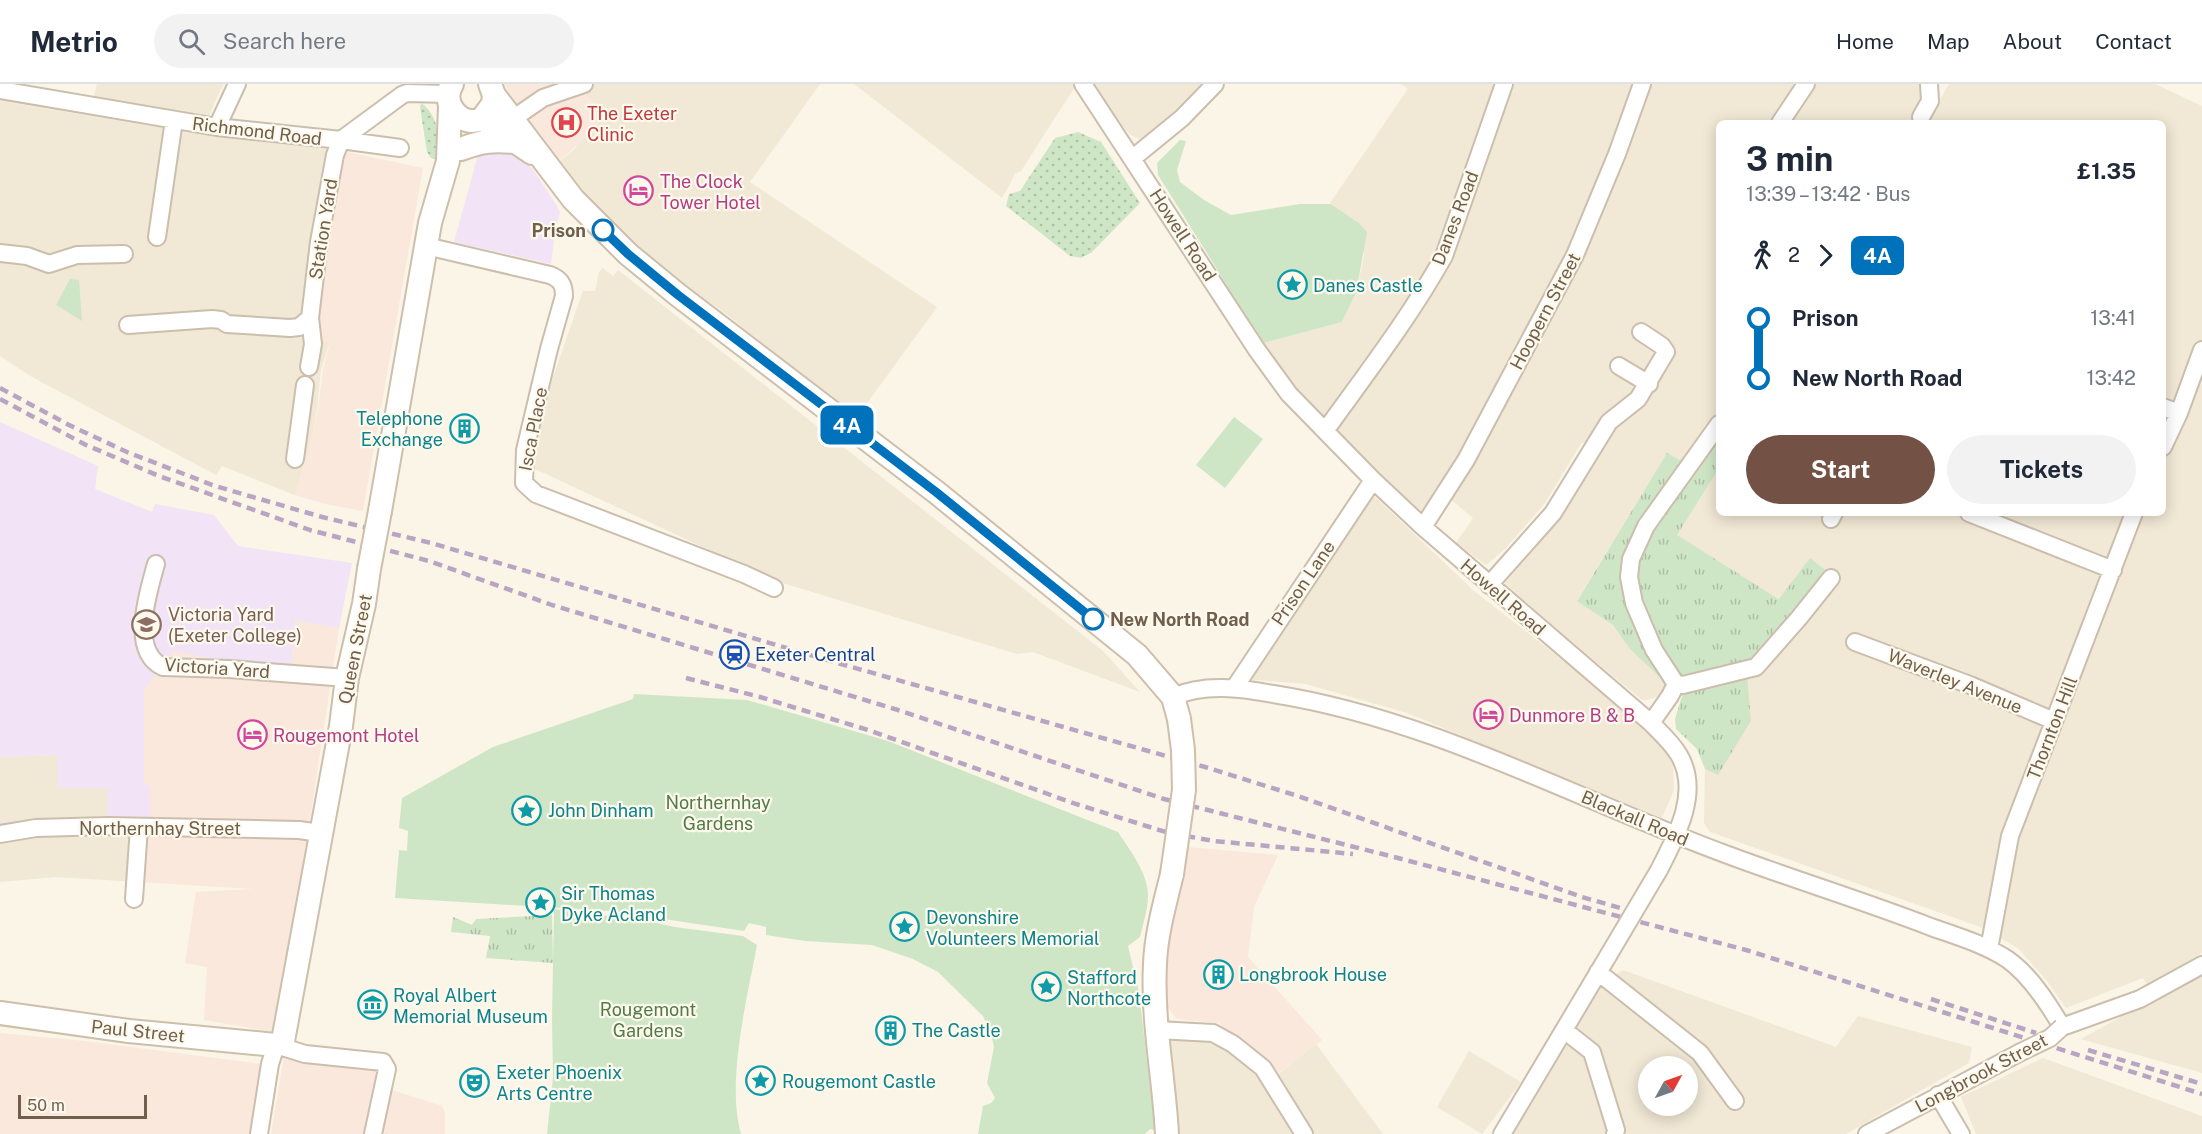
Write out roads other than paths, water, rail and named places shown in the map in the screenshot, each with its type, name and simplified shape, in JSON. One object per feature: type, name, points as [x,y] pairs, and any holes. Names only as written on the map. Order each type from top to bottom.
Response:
[{"type":"main road","points":[[492,89],[573,199],[628,254],[867,441],[936,492],[1099,623],[1137,655],[1173,697],[1179,719],[1183,750],[1184,790],[1172,874],[1161,919],[1155,963],[1167,1134]]},
{"type":"main road","points":[[477,120],[493,104],[492,89]]},
{"type":"main road","points":[[450,95],[462,118],[477,120],[545,164]]},
{"type":"main road","name":"Queen Street","points":[[450,95],[455,155]]},
{"type":"main road","name":"Queen Street","points":[[276,1045],[285,1036],[341,726],[347,678],[364,604],[430,224],[455,155],[477,120]]},
{"type":"main road","points":[[455,155],[488,141],[514,142]]},
{"type":"main road","name":"Paul Street","points":[[0,1013],[129,1031],[276,1045]]},
{"type":"street","points":[[0,90],[2,84]]},
{"type":"street","points":[[218,127],[237,84]]},
{"type":"street","points":[[514,118],[543,98],[584,84]]},
{"type":"street","name":"Howell Road","points":[[1083,84],[1288,394],[1423,527],[1652,723],[1679,754],[1686,775],[1684,819],[1659,870],[1502,1134]]},
{"type":"street","points":[[1133,158],[1182,118],[1215,84]]},
{"type":"street","name":"Danes Road","points":[[1325,431],[1397,330],[1444,256],[1504,84]]},
{"type":"street","name":"Hoopern Street","points":[[1423,527],[1466,460],[1575,255],[1617,154],[1642,84]]},
{"type":"street","points":[[1782,120],[1806,84]]},
{"type":"street","points":[[1921,117],[1930,101],[1929,84]]},
{"type":"street","name":"Richmond Road","points":[[0,90],[218,127],[400,148]]},
{"type":"street","name":"Richmond Road","points":[[341,140],[407,93],[450,95]]},
{"type":"street","name":"Richmond Road","points":[[157,237],[174,120]]},
{"type":"street","name":"Station Yard","points":[[309,367],[313,344],[310,318],[319,242],[335,155],[341,140]]},
{"type":"street","name":"Isca Place","points":[[426,246],[549,275],[561,282],[564,288],[564,296],[525,450],[523,478],[526,487],[536,494],[744,574],[774,588]]},
{"type":"street","points":[[0,253],[27,255],[49,264],[77,255],[124,254]]},
{"type":"street","points":[[128,326],[212,319],[221,320],[227,324],[291,328],[299,327],[310,318]]},
{"type":"street","points":[[1489,585],[1553,513],[1609,422],[1630,407],[1648,384],[1666,352],[1662,346],[1641,332]]},
{"type":"street","points":[[2166,441],[2179,413],[2202,350]]},
{"type":"street","points":[[1619,366],[1648,384]]},
{"type":"street","points":[[295,459],[304,385]]},
{"type":"street","points":[[2166,408],[2179,413]]},
{"type":"street","points":[[1716,428],[1646,526],[1631,559],[1629,577],[1634,603],[1654,650],[1676,684],[1683,685],[1756,667],[1831,578]]},
{"type":"street","name":"Prison Lane","points":[[1234,687],[1373,480]]},
{"type":"street","points":[[1977,516],[2113,570]]},
{"type":"street","name":"Thornton Hill","points":[[1989,949],[2010,836],[2133,516]]},
{"type":"street","name":"Victoria Yard","points":[[156,564],[143,624],[148,655],[155,663],[163,667],[229,669],[347,678]]},
{"type":"street","name":"Waverley Avenue","points":[[1855,642],[1970,685],[2054,721]]},
{"type":"street","points":[[1652,723],[1676,684]]},
{"type":"street","name":"Blackall Road","points":[[1173,697],[1183,692],[1234,687],[1347,708],[1421,732],[1533,775],[1676,836],[1893,912],[1989,949],[2009,960],[2028,979],[2062,1027]]},
{"type":"street","points":[[134,899],[139,827]]},
{"type":"street","name":"Northernhay Street","points":[[0,834],[36,828],[139,827],[299,830],[320,833]]},
{"type":"street","name":"Longbrook Street","points":[[1867,1134],[2050,1038],[2062,1027],[2140,999],[2202,965]]},
{"type":"street","points":[[1598,972],[1700,1053],[1735,1101]]},
{"type":"street","points":[[1158,1030],[1213,1033],[1233,1044],[1263,1068],[1304,1134]]},
{"type":"street","points":[[1564,1030],[1592,1052],[1616,1130],[1615,1134]]},
{"type":"street","points":[[276,1045],[305,1054],[384,1062],[387,1069],[373,1134]]},
{"type":"street","name":"Queen Street","points":[[259,1134],[270,1064],[276,1045]]},
{"type":"street","points":[[1938,1095],[1961,1134]]},
{"type":"railway","points":[[0,388],[69,425],[127,452],[215,486],[322,517],[431,543],[834,662],[1205,767],[1298,796],[1582,897],[1631,911]]},
{"type":"railway","points":[[0,399],[86,445],[159,476],[310,530],[429,561],[552,605],[898,710],[1164,799],[1746,950],[2202,1094]]},
{"type":"railway","points":[[686,678],[760,697],[868,730],[1076,804],[1169,833],[1214,841],[1353,854]]},
{"type":"railway","points":[[1931,999],[2036,1033]]},
{"type":"railway","points":[[2088,1050],[2202,1084]]},
{"type":"place","name":"The Exeter Clinic","points":[[566,123]]},
{"type":"place","name":"The Clock Tower Hotel","points":[[639,191]]},
{"type":"place","name":"Prison","points":[[603,230]]},
{"type":"place","name":"Danes Castle","points":[[1292,285]]},
{"type":"place","name":"Telephone Exchange","points":[[464,428]]},
{"type":"place","name":"New North Road","points":[[1093,619]]},
{"type":"place","name":"Victoria Yard (Exeter College)","points":[[147,624]]},
{"type":"place","name":"Exeter Central","points":[[734,654]]},
{"type":"place","name":"Dunmore B & B","points":[[1488,715]]},
{"type":"place","name":"Rougemont Hotel","points":[[252,735]]},
{"type":"place","name":"John Dinham","points":[[527,810]]},
{"type":"place","name":"Sir Thomas Dyke Acland","points":[[540,903]]},
{"type":"place","name":"Devonshire Volunteers Memorial","points":[[905,927]]},
{"type":"place","name":"Longbrook House","points":[[1218,974]]},
{"type":"place","name":"Stafford Northcote","points":[[1046,987]]},
{"type":"place","name":"Royal Albert Memorial Museum","points":[[372,1005]]},
{"type":"place","name":"The Castle","points":[[891,1030]]},
{"type":"place","name":"Rougemont Castle","points":[[761,1081]]},
{"type":"place","name":"Exeter Phoenix Arts Centre","points":[[475,1082]]},
{"type":"park label","name":"Northernhay Gardens","points":[[718,812]]},
{"type":"park label","name":"Rougemont Gardens","points":[[648,1019]]}]
